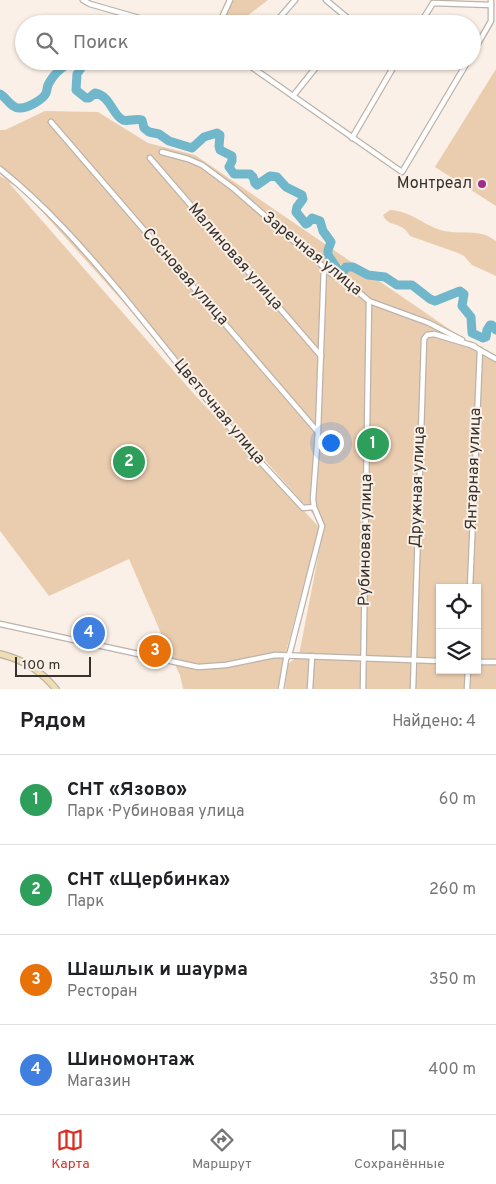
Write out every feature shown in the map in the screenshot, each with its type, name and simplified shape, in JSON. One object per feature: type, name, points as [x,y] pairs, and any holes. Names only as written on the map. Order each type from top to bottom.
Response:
[{"type":"main road","points":[[0,654],[28,665],[44,675],[56,689]]},
{"type":"street","points":[[83,0],[90,4],[128,15]]},
{"type":"street","points":[[223,15],[230,0]]},
{"type":"street","points":[[282,15],[295,0]]},
{"type":"street","points":[[326,0],[344,15]]},
{"type":"street","points":[[426,15],[433,3],[491,2],[491,21],[481,38]]},
{"type":"street","points":[[256,70],[402,172],[463,70]]},
{"type":"street","points":[[293,96],[314,70]]},
{"type":"street","points":[[352,138],[393,70]]},
{"type":"street","name":"Сосновая улица","points":[[51,122],[318,432]]},
{"type":"street","name":"Заречная улица","points":[[162,152],[188,158],[233,188],[333,275],[347,282],[369,301],[430,323],[496,359]]},
{"type":"street","name":"Малиновая улица","points":[[150,158],[321,356]]},
{"type":"street","name":"Цветочная улица","points":[[0,169],[46,209],[82,247],[184,369],[217,413],[303,508],[314,507]]},
{"type":"street","points":[[282,689],[286,659],[290,655],[322,526],[314,507],[324,266]]},
{"type":"street","name":"Рубиновая улица","points":[[363,689],[369,301]]},
{"type":"street","name":"Дружная улица","points":[[413,689],[424,339],[427,335],[434,334],[474,346]]},
{"type":"street","name":"Янтарная улица","points":[[470,584],[480,350]]},
{"type":"street","points":[[0,624],[198,667],[226,665],[274,655],[436,661]]},
{"type":"street","points":[[310,689],[312,656]]},
{"type":"street","points":[[481,662],[496,662]]},
{"type":"street","points":[[467,689],[468,674]]},
{"type":"shaded area","points":[[234,0],[268,0],[248,15],[223,15]]},
{"type":"shaded area","points":[[496,69],[496,206],[435,167]]},
{"type":"shaded area","points":[[45,111],[98,112],[148,143],[195,155],[496,361],[496,689],[285,689],[288,664],[299,655],[324,526],[21,188],[9,183],[194,394],[319,527],[283,663],[279,689],[183,689],[180,675],[129,559],[49,596],[0,531],[0,176],[5,179],[0,174],[0,130],[5,130]]},
{"type":"shaded area","points":[[390,210],[410,215],[440,230],[483,234],[496,241],[496,276],[472,265],[464,256],[458,253],[410,236],[403,228],[385,219],[383,215]]},
{"type":"waterway","points":[[0,94],[16,108],[30,106],[44,96],[51,80],[60,70]]},
{"type":"waterway","points":[[80,70],[77,74],[76,90],[86,98],[95,93],[105,98],[119,118],[127,121],[142,120],[144,128],[149,132],[159,134],[169,141],[192,148],[204,137],[217,133],[220,135],[220,150],[232,156],[229,167],[234,174],[250,174],[257,185],[270,176],[277,177],[286,187],[302,195],[303,199],[296,212],[306,224],[312,218],[320,221],[323,231],[331,242],[328,255],[340,273],[343,273],[346,267],[353,267],[368,275],[385,277],[397,285],[412,285],[435,301],[460,291],[464,294],[462,306],[471,317],[472,333],[483,338],[486,337],[490,325],[496,330]]},
{"type":"place","name":"Монтреал","points":[[482,184]]},
{"type":"place","name":"СНТ «Язово»","points":[[373,444]]},
{"type":"place","name":"СНТ «Щербинка»","points":[[129,462]]},
{"type":"place","name":"Шиномонтаж","points":[[89,633]]},
{"type":"place","name":"Шашлык и шаурма","points":[[155,651]]}]
